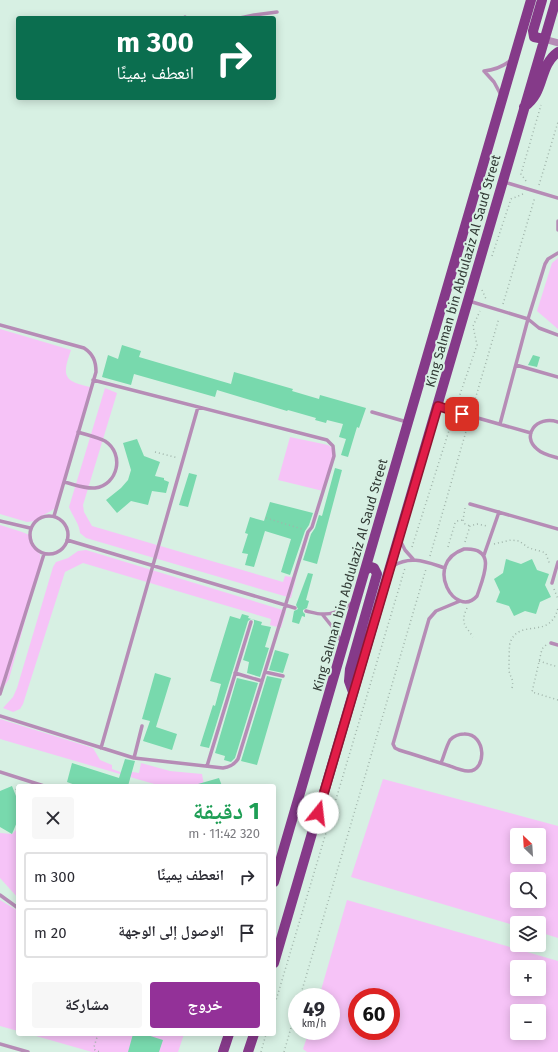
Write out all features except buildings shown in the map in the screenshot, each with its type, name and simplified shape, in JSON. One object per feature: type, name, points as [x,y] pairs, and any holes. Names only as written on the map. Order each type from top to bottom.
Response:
[{"type":"main road","name":"King Salman bin Abdulaziz Al Saud Street","points":[[276,875],[517,53],[531,0]]},
{"type":"main road","points":[[542,0],[533,31],[534,37],[544,40]]},
{"type":"main road","name":"King Salman bin Abdulaziz Al Saud Street","points":[[276,956],[556,0]]},
{"type":"main road","points":[[524,107],[536,96],[548,62],[558,52]]},
{"type":"main road","points":[[353,692],[349,681],[350,669],[377,574],[374,568],[371,567],[365,570]]},
{"type":"main road","points":[[223,1052],[228,1036]]},
{"type":"main road","points":[[248,1052],[253,1036]]},
{"type":"street","points":[[544,40],[558,43]]},
{"type":"lane","points":[[247,16],[277,12]]},
{"type":"lane","points":[[502,101],[494,82],[484,71],[494,70],[503,66],[517,53]]},
{"type":"lane","points":[[503,181],[558,198]]},
{"type":"lane","points":[[558,221],[558,230]]},
{"type":"lane","points":[[500,424],[528,319],[545,264],[548,259],[558,253]]},
{"type":"lane","points":[[468,300],[528,319],[539,328],[558,335]]},
{"type":"lane","points":[[0,325],[84,348],[90,352],[96,365],[96,372],[54,516]]},
{"type":"lane","points":[[516,365],[558,377]]},
{"type":"lane","points":[[0,716],[134,758],[223,768],[234,764],[238,759],[334,456],[334,446],[327,440],[93,380]]},
{"type":"lane","points":[[438,406],[531,432]]},
{"type":"lane","points":[[101,748],[198,407]]},
{"type":"lane","points":[[372,412],[408,422]]},
{"type":"lane","points":[[558,422],[553,420],[544,420],[536,425],[531,432],[532,441],[536,449],[558,458]]},
{"type":"lane","points":[[64,482],[87,488],[100,487],[109,482],[116,468],[117,463],[115,453],[109,445],[100,439],[78,432]]},
{"type":"lane","points":[[470,504],[558,529]]},
{"type":"lane","points":[[441,763],[450,741],[458,735],[472,735],[480,742],[482,752],[481,761],[473,770],[467,771],[441,763],[399,750],[395,748],[393,744],[429,619],[436,611],[460,601],[470,601],[478,596],[486,565],[484,555],[499,512]]},
{"type":"lane","points":[[48,515],[54,516],[64,523],[68,534],[67,540],[65,546],[55,553],[44,554],[33,547],[29,535],[30,528],[37,519],[48,515]]},
{"type":"lane","points":[[0,521],[30,528]]},
{"type":"lane","points":[[399,538],[413,559]]},
{"type":"lane","points":[[67,540],[286,604],[295,608]]},
{"type":"lane","points":[[460,601],[448,591],[444,580],[445,568],[450,558],[464,549],[475,550],[484,555]]},
{"type":"lane","points":[[0,694],[44,554]]},
{"type":"lane","points":[[389,569],[395,565],[413,559],[445,568]]},
{"type":"lane","points":[[552,584],[558,562]]},
{"type":"lane","points":[[306,611],[322,614],[340,610],[356,601]]},
{"type":"lane","points":[[322,614],[334,629],[343,645]]},
{"type":"lane","points":[[207,766],[251,622]]},
{"type":"lane","points":[[551,643],[558,645]]},
{"type":"lane","points":[[265,672],[283,676]]},
{"type":"lane","points":[[235,673],[262,681]]},
{"type":"lane","points":[[134,758],[142,726]]},
{"type":"lane","points":[[0,772],[38,784]]},
{"type":"lane","points":[[0,895],[16,907]]},
{"type":"lane","points":[[0,1044],[28,1052]]},
{"type":"path","points":[[491,258],[511,199],[522,195],[525,188],[526,182],[521,174],[542,100]]},
{"type":"path","points":[[409,555],[477,345],[473,326],[486,299],[481,288]]},
{"type":"path","points":[[155,452],[183,460]]},
{"type":"path","points":[[465,506],[462,515],[465,524],[470,526],[477,524],[493,528]]},
{"type":"path","points":[[266,518],[309,531]]},
{"type":"path","points":[[448,547],[456,523],[463,520]]},
{"type":"path","points":[[455,554],[464,543],[470,526]]},
{"type":"path","points":[[487,545],[511,540],[519,541],[529,548],[546,554],[551,567],[556,570]]},
{"type":"path","points":[[276,1000],[408,560]]},
{"type":"path","points":[[552,584],[558,599]]},
{"type":"path","points":[[470,601],[463,620],[473,637]]},
{"type":"path","points":[[512,688],[513,682],[509,671],[509,643],[518,631],[524,629],[537,629],[546,626],[553,620],[558,608]]},
{"type":"path","points":[[551,643],[544,646],[532,692],[558,699]]},
{"type":"path","points":[[539,661],[558,668]]},
{"type":"path","points":[[97,1036],[94,1047],[95,1050],[100,1052]]},
{"type":"path","points":[[261,1052],[265,1036]]},
{"type":"path","points":[[284,1052],[288,1038]]},
{"type":"shaded area","points":[[558,258],[558,329],[537,311],[552,263]]},
{"type":"shaded area","points":[[0,329],[71,350],[66,366],[67,376],[74,382],[90,387],[57,506],[35,521],[27,522],[0,514]]},
{"type":"shaded area","points":[[105,388],[117,393],[83,505],[84,512],[92,526],[283,582],[285,576],[296,578],[291,598],[86,538],[80,533],[69,507]]},
{"type":"shaded area","points":[[290,437],[328,445],[332,448],[335,457],[323,491],[278,480]]},
{"type":"shaded area","points":[[0,525],[32,536],[33,544],[40,554],[41,563],[9,679],[0,693]]},
{"type":"shaded area","points":[[86,550],[286,611],[281,628],[270,625],[271,619],[83,563],[65,572],[23,704],[20,709],[13,712],[3,708],[13,697],[17,688],[53,567],[56,562],[68,558],[78,551]]},
{"type":"shaded area","points":[[0,719],[93,748],[100,760],[112,765],[112,769],[126,774],[127,771],[139,773],[141,763],[170,771],[202,774],[204,784],[154,784],[0,739]]},
{"type":"shaded area","points":[[383,779],[558,826],[558,938],[546,934],[546,916],[510,916],[510,924],[351,877]]},
{"type":"shaded area","points":[[16,830],[16,896],[0,878],[0,833],[12,834]]},
{"type":"shaded area","points":[[0,900],[16,910],[16,1030],[0,1026]]},
{"type":"shaded area","points":[[347,900],[510,947],[510,952],[527,952],[558,961],[558,1052],[307,1052],[303,1049],[306,1040],[340,1040],[340,988],[322,988]]},
{"type":"shaded area","points":[[36,1036],[183,1036],[178,1052],[92,1052]]},
{"type":"route","points":[[318,813],[438,406],[462,414]]}]
